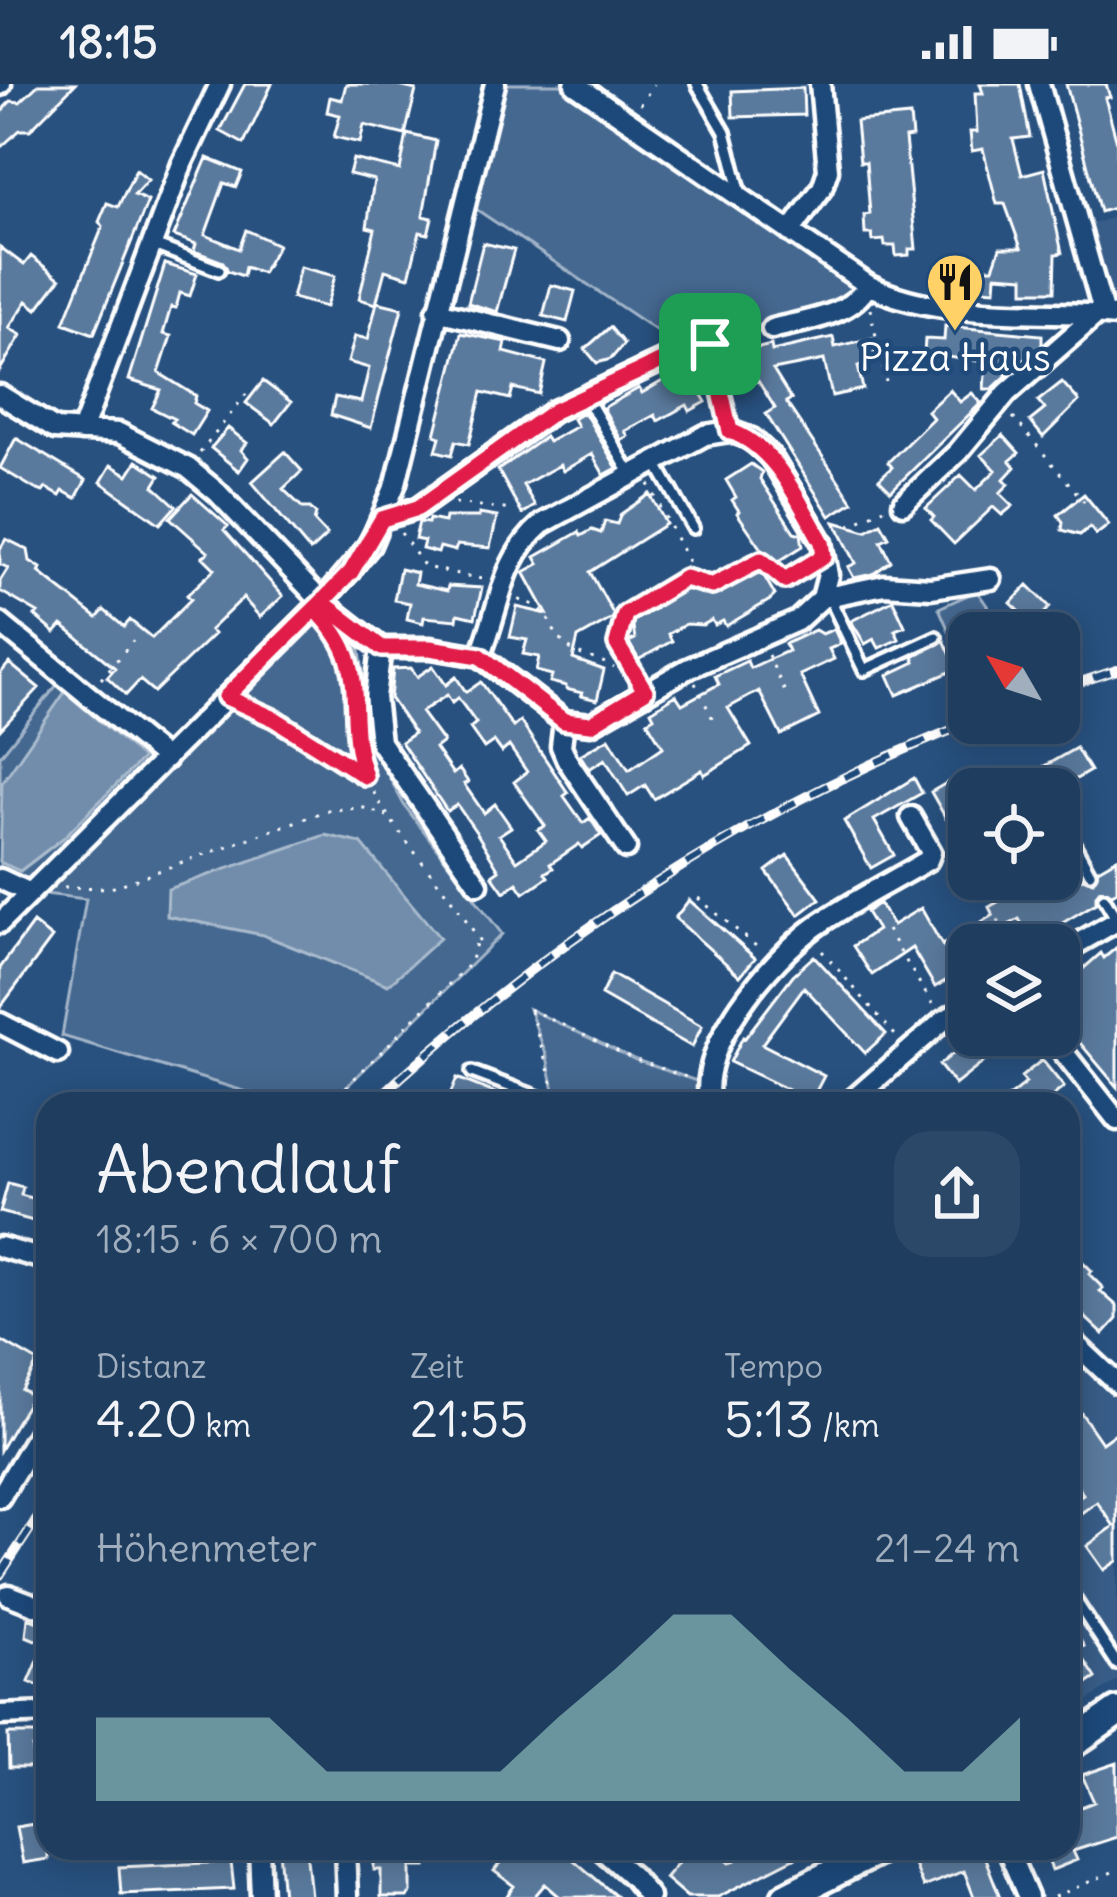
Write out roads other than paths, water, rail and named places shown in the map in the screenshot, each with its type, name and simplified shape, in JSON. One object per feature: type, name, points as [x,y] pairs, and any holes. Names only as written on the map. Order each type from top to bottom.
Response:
[{"type":"street","points":[[82,431],[182,164],[220,84]]},
{"type":"street","points":[[0,922],[351,572],[386,518],[495,84]]},
{"type":"street","points":[[575,84],[895,299],[1106,315]]},
{"type":"street","points":[[790,232],[822,188],[828,170],[820,84]]},
{"type":"street","points":[[1039,84],[1106,315]]},
{"type":"street","points":[[772,329],[846,309],[868,285]]},
{"type":"street","points":[[437,311],[560,340]]},
{"type":"street","points":[[903,504],[958,452],[1000,402],[1106,315]]},
{"type":"street","points":[[386,518],[430,500],[554,411],[685,350],[718,342]]},
{"type":"street","points":[[0,395],[55,429],[119,433],[188,468],[322,602],[382,648],[430,648],[480,656],[564,721],[591,724],[687,669],[796,621],[825,597],[884,585],[932,589],[991,579]]},
{"type":"street","points":[[480,656],[520,542],[542,524],[705,434],[730,431],[752,439],[771,458],[823,549],[828,575],[825,597]]},
{"type":"street","points":[[0,623],[166,759]]},
{"type":"street","points":[[382,648],[375,717],[380,742],[478,884]]},
{"type":"street","points":[[564,721],[562,746],[567,760],[626,848]]},
{"type":"street","points":[[707,1092],[714,1051],[778,963],[815,927],[928,860],[931,852],[910,817]]},
{"type":"street","points":[[0,879],[34,886]]},
{"type":"street","points":[[1080,942],[1117,920]]},
{"type":"street","points":[[861,1092],[948,1018]]},
{"type":"street","points":[[0,1023],[58,1053]]},
{"type":"street","points":[[1067,1056],[1117,1120]]},
{"type":"street","points":[[0,1247],[36,1257]]},
{"type":"street","points":[[1080,1348],[1117,1383]]},
{"type":"street","points":[[0,1497],[36,1437]]},
{"type":"street","points":[[9,1595],[36,1605]]},
{"type":"street","points":[[1080,1738],[1117,1712]]},
{"type":"street","points":[[0,1715],[36,1714]]},
{"type":"street","points":[[259,1860],[261,1897]]},
{"type":"street","points":[[345,1860],[347,1897]]},
{"type":"street","points":[[614,1860],[649,1897]]},
{"type":"street","points":[[786,1897],[859,1860]]},
{"type":"street","points":[[1011,1860],[1028,1897]]},
{"type":"lane","points":[[698,84],[725,132],[742,199]]},
{"type":"lane","points":[[151,244],[219,270]]},
{"type":"lane","points":[[586,397],[693,528]]},
{"type":"lane","points":[[825,597],[864,670],[936,638]]},
{"type":"lane","points":[[1080,855],[1090,873]]},
{"type":"lane","points":[[1105,898],[1117,920]]},
{"type":"lane","points":[[472,1072],[525,1092]]},
{"type":"lane","points":[[1080,1607],[1117,1664]]},
{"type":"railway","points":[[1080,682],[1117,670]]},
{"type":"railway","points":[[385,1092],[507,988],[652,885],[807,796],[948,732]]},
{"type":"railway","points":[[0,1575],[36,1520]]},
{"type":"place","name":"Pizza Haus","points":[[955,333]]}]
